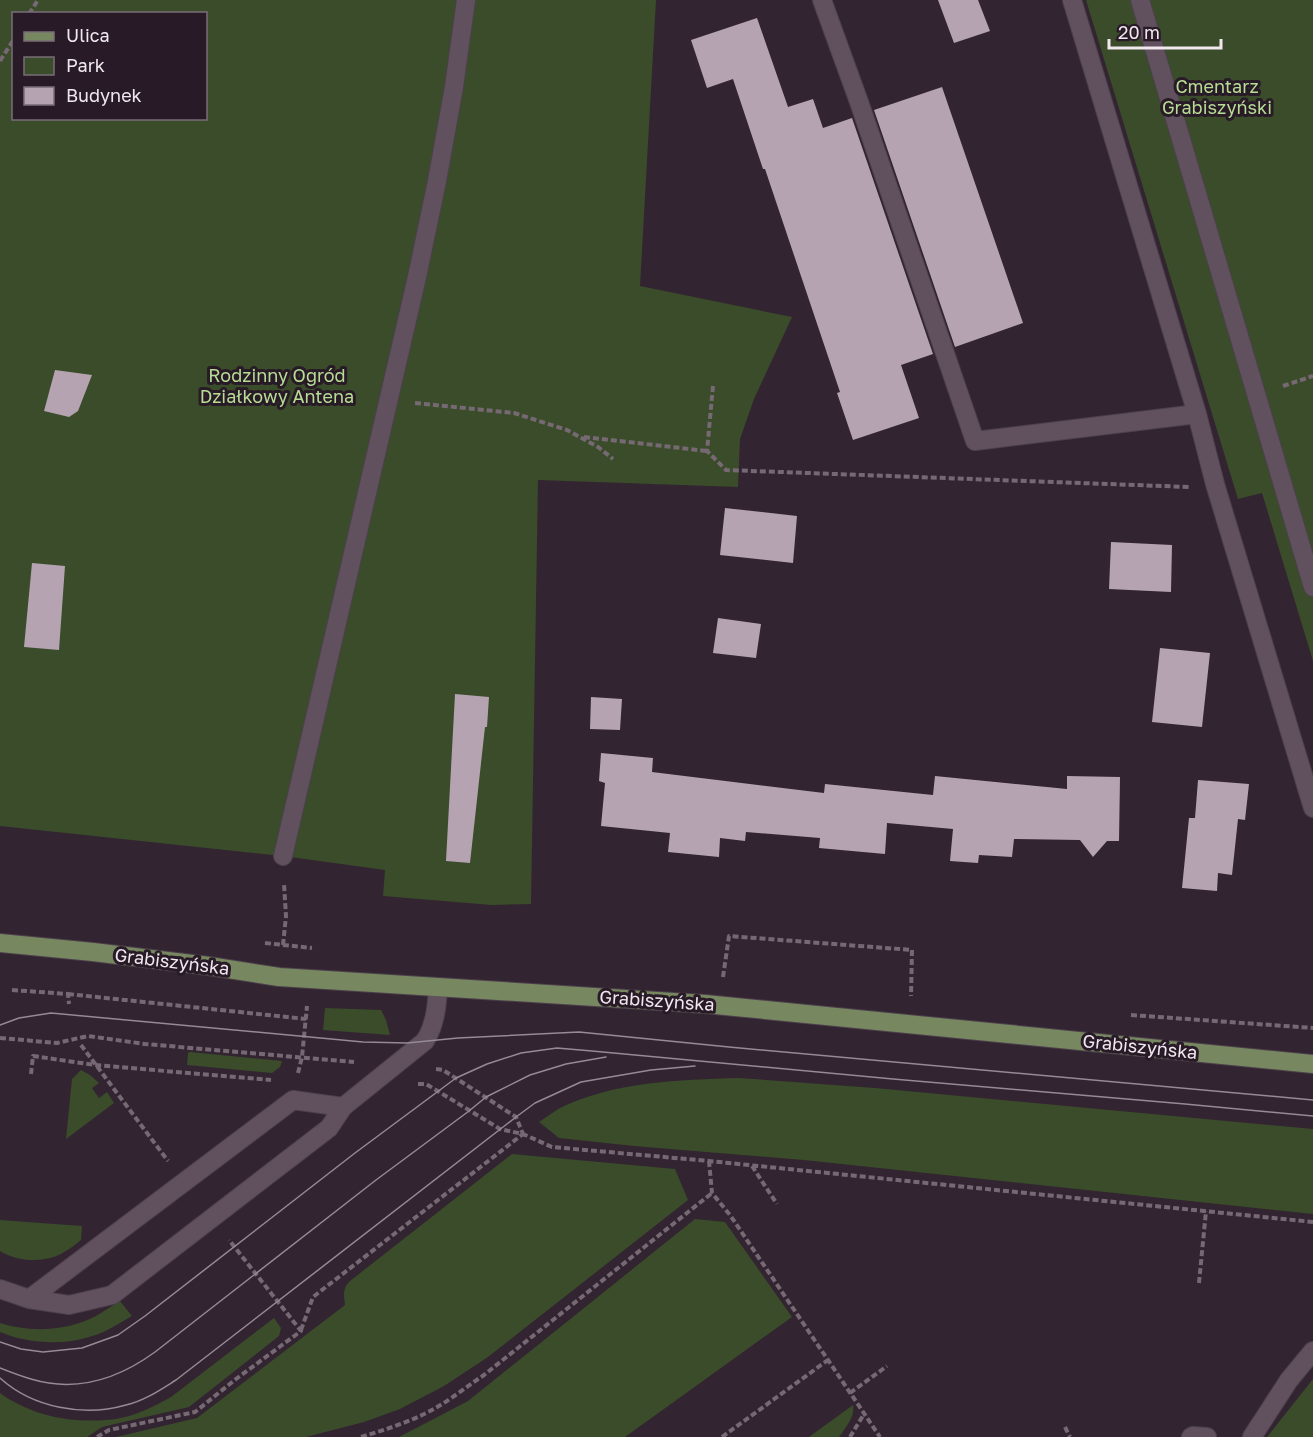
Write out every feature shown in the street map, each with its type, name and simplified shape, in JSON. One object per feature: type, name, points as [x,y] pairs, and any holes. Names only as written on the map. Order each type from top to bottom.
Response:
[{"type":"main road","name":"Grabiszyńska","points":[[0,943],[209,966],[279,977],[705,1004],[1313,1065]]},
{"type":"street","points":[[283,856],[417,277],[454,87],[466,0]]},
{"type":"street","points":[[822,0],[975,441],[1197,414]]},
{"type":"street","points":[[1072,0],[1313,808]]},
{"type":"street","points":[[1140,0],[1313,587]]},
{"type":"street","points":[[0,1289],[29,1299],[69,1305],[112,1295],[329,1128],[343,1107],[425,1041],[431,1032],[437,1010],[438,987]]},
{"type":"street","points":[[29,1299],[293,1100],[343,1107]]},
{"type":"street","points":[[1252,1437],[1289,1380],[1313,1350]]},
{"type":"street","points":[[1191,1437],[1207,1437]]},
{"type":"path","points":[[0,61],[12,42]]},
{"type":"path","points":[[707,451],[713,386]]},
{"type":"path","points":[[387,399],[514,413],[567,430],[598,447],[613,459]]},
{"type":"path","points":[[581,437],[707,451],[726,470],[1183,488],[1215,484]]},
{"type":"path","points":[[283,945],[286,916]]},
{"type":"path","points":[[723,984],[729,936],[912,950],[910,998]]},
{"type":"path","points":[[12,990],[306,1019]]},
{"type":"path","points":[[68,994],[69,1004]]},
{"type":"path","points":[[298,1073],[302,1057],[307,1007]]},
{"type":"path","points":[[0,1038],[57,1043],[88,1036],[145,1044],[357,1062]]},
{"type":"path","points":[[31,1074],[33,1056],[95,1065]]},
{"type":"path","points":[[433,1069],[443,1070],[516,1117],[523,1134],[552,1147],[1313,1222]]},
{"type":"path","points":[[300,1330],[313,1297],[523,1134]]},
{"type":"path","points":[[709,1161],[712,1193],[730,1215],[880,1437]]},
{"type":"path","points":[[751,1166],[777,1204]]},
{"type":"path","points":[[361,1437],[430,1412],[462,1391],[712,1193]]},
{"type":"path","points":[[1198,1283],[1206,1211]]},
{"type":"path","points":[[722,1437],[828,1360]]},
{"type":"path","points":[[850,1393],[888,1366]]},
{"type":"path","points":[[850,1437],[864,1414]]},
{"type":"path","points":[[1065,1427],[1071,1437]]},
{"type":"green space","name":"Rodzinny Ogród Działkowy Antena","points":[[0,0],[656,0],[640,286],[792,317],[754,399],[740,439],[738,487],[538,480],[531,904],[492,905],[383,896],[385,870],[283,856],[0,826]]},
{"type":"green space","name":"Cmentarz Grabiszyński","points":[[1086,0],[1313,0],[1313,661],[1262,493],[1238,499]]},
{"type":"green space","points":[[325,1008],[381,1010],[390,1035],[323,1030]]},
{"type":"green space","points":[[190,1052],[282,1061],[280,1067],[272,1073],[187,1065]]},
{"type":"green space","points":[[81,1070],[99,1083],[92,1088],[99,1098],[107,1092],[114,1103],[66,1139],[72,1079]]},
{"type":"green space","points":[[739,1078],[875,1088],[1313,1129],[1313,1214],[804,1160],[559,1138],[539,1122],[558,1109],[579,1100],[624,1087],[670,1081]]},
{"type":"green space","points":[[512,1154],[675,1169],[688,1200],[488,1357],[444,1386],[400,1409],[364,1422],[306,1437],[116,1437],[197,1418],[345,1305],[345,1289],[350,1281]]},
{"type":"green space","points":[[695,1219],[725,1222],[792,1317],[625,1437],[399,1437],[468,1401]]},
{"type":"green space","points":[[0,1220],[82,1226],[81,1240],[54,1257],[38,1260],[22,1259],[0,1251]]},
{"type":"green space","points":[[120,1301],[132,1316],[100,1333],[78,1340],[32,1341],[0,1332],[0,1323],[36,1329],[73,1325],[96,1316]]},
{"type":"green space","points":[[274,1318],[281,1328],[279,1336],[189,1407],[102,1427],[87,1437],[0,1437],[0,1393],[24,1407],[64,1419],[92,1421],[123,1418],[171,1397]]},
{"type":"green space","points":[[1313,1379],[1313,1437],[1267,1437]]},
{"type":"green space","points":[[853,1405],[851,1418],[839,1437],[809,1437]]},
{"type":"building","points":[[938,0],[978,0],[990,31],[954,43]]},
{"type":"building","points":[[757,18],[788,107],[813,99],[823,128],[852,118],[933,354],[901,365],[919,418],[853,440],[837,393],[840,392],[733,79],[707,88],[691,40]]},
{"type":"building","points":[[942,87],[1023,323],[955,347],[874,110]]},
{"type":"building","points":[[55,370],[92,375],[78,411],[69,417],[44,411]]},
{"type":"building","points":[[725,508],[797,516],[793,563],[720,555]]},
{"type":"building","points":[[1111,542],[1172,545],[1171,592],[1109,589]]},
{"type":"building","points":[[32,563],[65,566],[59,650],[24,647]]},
{"type":"building","points":[[718,618],[761,624],[756,658],[713,653]]},
{"type":"building","points":[[1160,648],[1210,653],[1202,727],[1152,722]]},
{"type":"building","points":[[455,694],[489,697],[470,863],[446,861]]},
{"type":"building","points":[[591,697],[622,699],[620,730],[590,729]]},
{"type":"building","points":[[601,753],[653,758],[652,772],[824,793],[825,784],[933,795],[935,776],[1067,789],[1067,776],[1120,777],[1119,841],[1107,841],[1093,857],[1080,840],[1014,839],[1012,857],[979,855],[978,863],[950,861],[953,829],[887,823],[885,854],[819,848],[820,838],[746,832],[745,841],[720,838],[719,857],[668,852],[670,833],[601,826],[605,783],[599,781]]},
{"type":"building","points":[[1198,780],[1249,784],[1245,820],[1238,819],[1232,875],[1218,873],[1217,891],[1182,888],[1189,818],[1195,818]]},
{"type":"tram line","points":[[0,1025],[19,1018],[51,1013],[363,1042],[407,1043],[579,1032],[1313,1100]]},
{"type":"tram line","points":[[0,1342],[21,1349],[43,1352],[82,1348],[118,1335],[456,1078],[487,1064],[521,1053],[557,1048],[1313,1116]]},
{"type":"tram line","points":[[0,1368],[31,1379],[65,1384],[96,1381],[126,1370],[155,1352],[486,1097],[530,1075],[566,1064],[606,1057]]},
{"type":"tram line","points":[[0,1378],[28,1397],[43,1403],[76,1410],[110,1409],[146,1398],[176,1380],[535,1103],[581,1082],[651,1070],[695,1066]]}]
